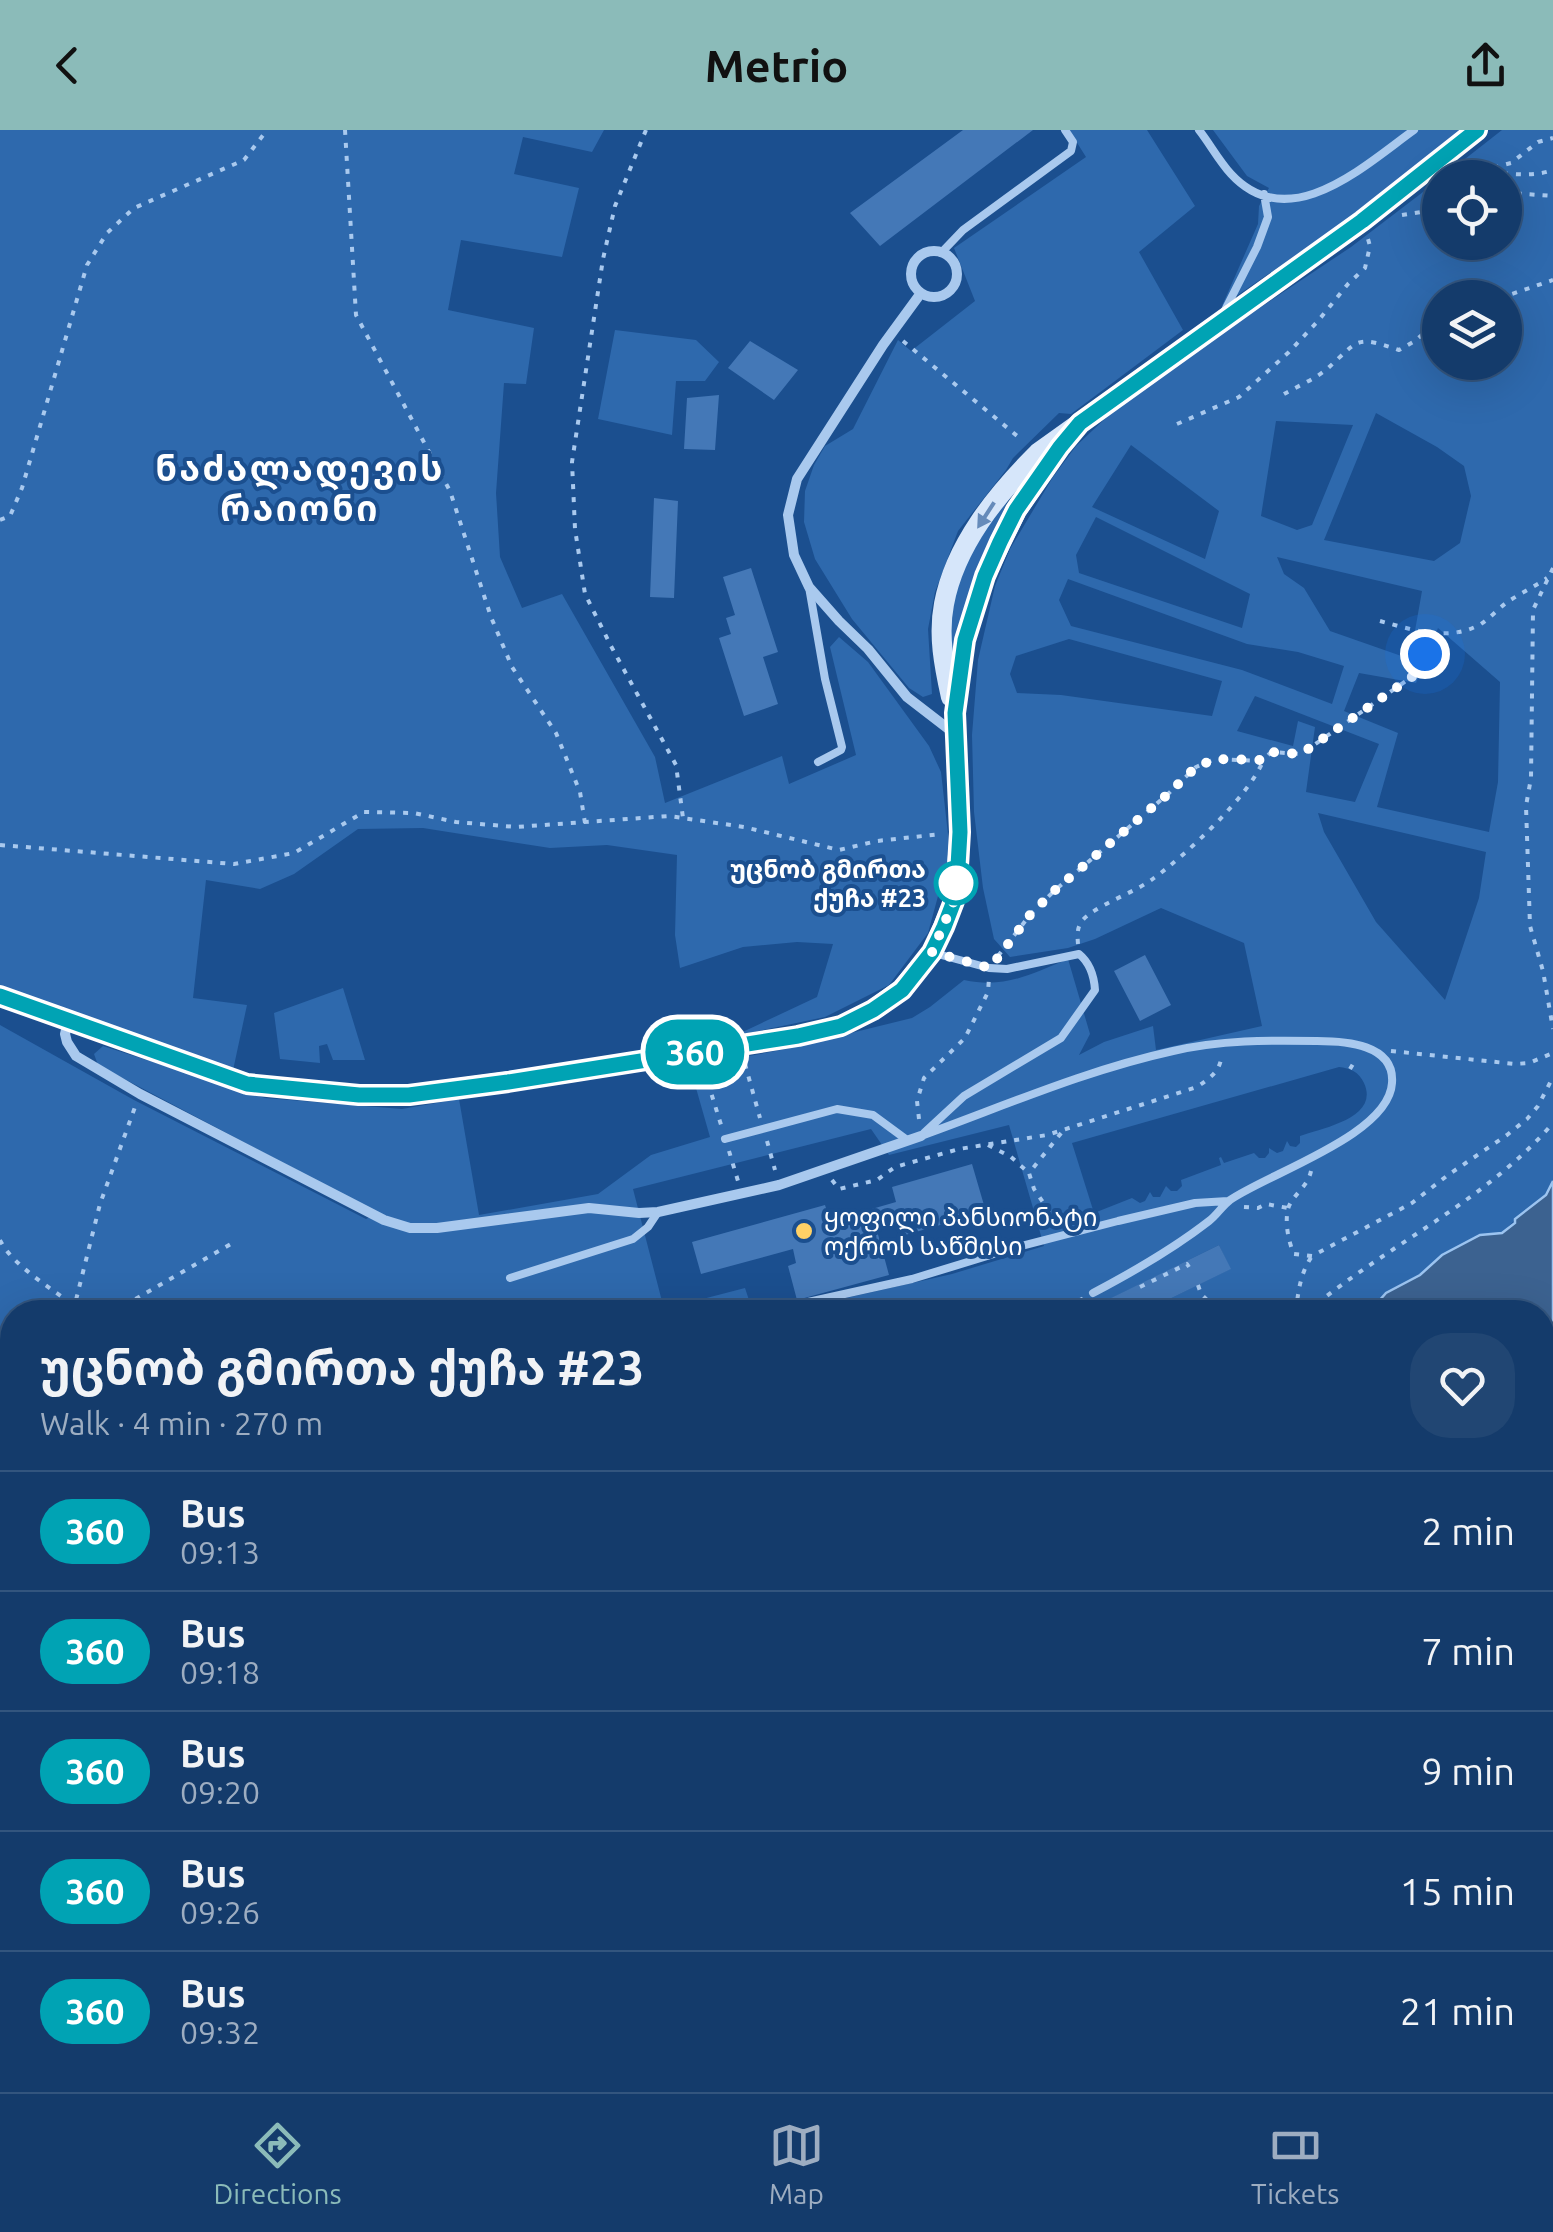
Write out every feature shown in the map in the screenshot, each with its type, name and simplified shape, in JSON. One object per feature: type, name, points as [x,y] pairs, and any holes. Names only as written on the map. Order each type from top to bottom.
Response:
[{"type":"main road","points":[[0,996],[247,1084],[359,1095],[409,1095],[798,1036],[841,1026],[873,1010],[902,990],[932,952],[954,901],[960,832],[955,724],[942,642],[944,605],[954,572],[990,507],[1038,453],[1369,215],[1469,135]]},
{"type":"main road","points":[[955,724],[965,640],[985,576],[1016,510],[1080,423]]},
{"type":"street","points":[[927,252],[941,252],[956,270],[954,285],[935,297],[920,293],[912,282],[915,260],[927,252]]},
{"type":"street","points":[[920,293],[798,480],[788,515],[794,555],[809,588],[868,649],[907,698],[955,724]]},
{"type":"street","points":[[68,1021],[65,1034],[76,1056],[140,1094],[384,1220],[410,1228],[589,1208],[658,1212],[742,1195],[921,1136]]},
{"type":"lane","points":[[941,252],[963,230],[1070,151],[1073,142],[1065,130]]},
{"type":"lane","points":[[1199,130],[1233,176],[1255,191],[1278,199],[1315,194],[1345,179],[1414,130]]},
{"type":"lane","points":[[1206,140],[1216,130]]},
{"type":"lane","points":[[1217,324],[1258,247],[1268,217],[1264,194]]},
{"type":"lane","points":[[809,588],[842,748],[818,762]]},
{"type":"lane","points":[[921,1136],[964,1096],[1061,1038],[1095,990],[1094,976],[1079,954],[1008,969],[932,952]]},
{"type":"lane","points":[[921,1136],[1083,1076],[1175,1050],[1278,1040],[1344,1041],[1376,1051],[1390,1067],[1390,1095],[1378,1114],[1359,1130],[1228,1201],[1212,1220],[1138,1270],[1092,1294]]},
{"type":"lane","points":[[725,1139],[838,1110],[873,1114],[907,1140]]},
{"type":"lane","points":[[817,1300],[912,1279],[1067,1234],[1195,1204],[1228,1201]]},
{"type":"lane","points":[[510,1278],[633,1238],[648,1227],[658,1212]]},
{"type":"path","points":[[0,520],[10,516],[22,488],[87,265],[107,233],[134,208],[244,160],[267,130]]},
{"type":"path","points":[[345,130],[356,315],[450,491],[498,634],[512,668],[556,733],[580,792],[585,823]]},
{"type":"path","points":[[646,130],[615,206],[603,260],[572,462],[575,529],[586,594],[676,765],[683,818]]},
{"type":"path","points":[[1469,135],[1477,160]]},
{"type":"path","points":[[1516,160],[1538,142],[1553,138]]},
{"type":"path","points":[[1522,174],[1553,170]]},
{"type":"path","points":[[1522,193],[1553,196]]},
{"type":"path","points":[[1177,424],[1239,396],[1318,321],[1365,268],[1370,246],[1369,215],[1422,212]]},
{"type":"path","points":[[1522,291],[1553,280]]},
{"type":"path","points":[[892,332],[1038,453]]},
{"type":"path","points":[[1284,394],[1324,372],[1348,347],[1364,341],[1399,350],[1422,334]]},
{"type":"path","points":[[1553,568],[1533,610],[1531,778],[1526,806],[1530,926],[1544,971],[1553,1029]]},
{"type":"path","points":[[1380,621],[1419,632],[1462,631],[1483,623],[1510,600],[1547,578]]},
{"type":"path","points":[[1079,954],[1077,929],[1084,917],[1154,878],[1234,803],[1271,752],[1301,754],[1416,674],[1433,633]]},
{"type":"path","points":[[921,1136],[917,1101],[924,1078],[965,1038],[988,992],[990,968],[1030,915],[1196,767],[1215,759],[1263,760]]},
{"type":"path","points":[[0,845],[234,864],[294,853],[364,812],[414,813],[456,822],[516,827],[669,816],[744,827],[839,850],[877,841],[960,832]]},
{"type":"path","points":[[839,1189],[877,1180],[895,1167],[960,1149],[1047,1136],[1196,1087],[1216,1074],[1220,1044]]},
{"type":"path","points":[[1376,1051],[1515,1064],[1529,1064],[1553,1054]]},
{"type":"path","points":[[746,1067],[772,1158]]},
{"type":"path","points":[[706,1076],[734,1167]]},
{"type":"path","points":[[1297,1300],[1305,1266],[1312,1256],[1412,1204],[1507,1136],[1538,1106],[1553,1077]]},
{"type":"path","points":[[76,1300],[100,1204],[140,1094]]},
{"type":"path","points":[[1323,1300],[1488,1182],[1553,1124]]},
{"type":"path","points":[[1029,1173],[1064,1129]]},
{"type":"path","points":[[988,1145],[1011,1157],[1029,1173],[1052,1218],[1067,1234]]},
{"type":"path","points":[[1310,1158],[1309,1180],[1288,1208],[1287,1236],[1294,1254],[1312,1256]]},
{"type":"path","points":[[1228,1201],[1248,1209],[1266,1204],[1288,1208]]},
{"type":"path","points":[[0,1240],[4,1248],[63,1300]]},
{"type":"path","points":[[134,1300],[231,1244]]},
{"type":"path","points":[[1140,1288],[1187,1264],[1189,1268]]},
{"type":"path","points":[[1198,1285],[1208,1300]]},
{"type":"path","points":[[1080,1300],[1092,1294]]},
{"type":"shaded area","points":[[0,130],[604,130],[592,152],[523,137],[514,174],[579,188],[562,257],[461,240],[448,310],[534,328],[526,384],[504,383],[496,493],[500,557],[522,608],[562,594],[655,757],[665,803],[782,756],[789,784],[856,755],[830,647],[839,637],[868,662],[929,746],[941,772],[950,852],[928,933],[889,985],[825,1017],[734,1036],[817,997],[833,944],[797,942],[743,947],[680,968],[675,935],[677,855],[607,845],[550,848],[423,828],[358,829],[294,874],[260,889],[206,880],[193,998],[247,1005],[232,1075],[0,985]]},
{"type":"shaded area","points":[[1069,130],[1147,130],[1195,206],[1139,252],[1183,330],[1071,414],[1059,413],[1013,458],[958,531],[935,592],[928,629],[932,694],[923,697],[909,688],[852,619],[815,559],[804,522],[805,491],[825,446],[853,429],[898,340],[911,351],[975,301],[954,248],[1086,157]]},
{"type":"shaded area","points":[[1213,130],[1460,131],[1428,160],[1422,160],[1422,165],[1408,178],[1222,306],[1258,224],[1259,206],[1269,188],[1247,176]]},
{"type":"shaded area","points":[[1502,130],[1553,130],[1553,1181],[1547,1195],[1502,1233],[1480,1235],[1442,1255],[1420,1275],[1380,1300],[1167,1300],[1230,1269],[1219,1245],[1110,1300],[837,1300],[952,1274],[1044,1246],[1009,1125],[889,1155],[871,1129],[633,1189],[662,1300],[0,1300],[0,1025],[134,1100],[366,1219],[378,1213],[98,1065],[94,1054],[103,1046],[265,1098],[402,1109],[459,1099],[479,1215],[598,1194],[651,1155],[710,1137],[690,1067],[786,1049],[912,1018],[964,980],[1005,981],[1068,959],[1090,1034],[1079,1055],[1153,1026],[1156,1050],[1262,1026],[1244,943],[1161,908],[1068,948],[1010,957],[994,939],[983,888],[974,812],[972,735],[978,660],[995,586],[1010,549],[1076,446],[1126,399],[1351,247],[1422,193],[1422,260],[1522,260],[1522,160],[1464,160]],"holes":[[[1376,413],[1464,466],[1471,496],[1460,543],[1434,561],[1324,540]],[[1276,421],[1353,425],[1312,525],[1297,530],[1261,516]],[[1131,445],[1219,511],[1205,559],[1092,507]],[[1096,517],[1250,594],[1242,628],[1079,573],[1076,555]],[[1277,557],[1422,591],[1410,659],[1330,631],[1304,588],[1284,574]],[[1068,579],[1247,644],[1298,652],[1344,666],[1332,704],[1242,670],[1071,626],[1059,600]],[[1438,628],[1500,682],[1498,782],[1489,832],[1377,807],[1398,733],[1344,711],[1359,673],[1416,683]],[[1069,639],[1222,681],[1212,716],[1061,695],[1017,693],[1010,674],[1016,656]],[[1255,696],[1379,744],[1355,802],[1306,792],[1315,727],[1298,721],[1293,746],[1237,731]],[[1318,813],[1486,852],[1479,898],[1445,1000],[1376,922],[1324,832]],[[1339,1067],[1360,1076],[1367,1095],[1364,1105],[1346,1120],[1300,1136],[1296,1147],[1287,1141],[1283,1151],[1277,1153],[1269,1148],[1265,1158],[1254,1153],[1224,1163],[1221,1157],[1221,1165],[1181,1180],[1177,1191],[1166,1186],[1160,1197],[1153,1197],[1150,1192],[1140,1203],[1132,1198],[1094,1213],[1072,1143]]]},
{"type":"shaded area","points":[[615,330],[696,340],[719,362],[705,381],[676,381],[672,435],[598,419]]},
{"type":"shaded area","points":[[1010,495],[977,579],[952,667],[950,612],[958,583],[973,551]]},
{"type":"shaded area","points":[[343,988],[365,1060],[333,1060],[327,1044],[319,1046],[320,1063],[280,1059],[274,1013]]},
{"type":"shaded area","points":[[1553,1181],[1553,1300],[1380,1300],[1420,1275],[1442,1255],[1480,1235],[1502,1233],[1546,1195]]},
{"type":"shaded area","points":[[745,1288],[749,1300],[699,1300]]},
{"type":"building","points":[[963,130],[1033,130],[880,246],[850,213]]},
{"type":"building","points":[[750,341],[798,370],[774,400],[728,368]]},
{"type":"building","points":[[719,395],[715,450],[684,449],[687,398]]},
{"type":"building","points":[[654,498],[678,501],[674,598],[650,597]]},
{"type":"building","points":[[751,568],[778,652],[763,657],[778,704],[744,716],[719,638],[731,634],[726,618],[735,615],[723,577]]},
{"type":"building","points":[[1145,955],[1171,1005],[1140,1021],[1114,971]]},
{"type":"building","name":"ყოფილი პანსიონატი ოქროს საწმისი","points":[[972,1164],[986,1212],[905,1235],[901,1220],[876,1227],[889,1275],[797,1300],[788,1266],[796,1263],[793,1249],[701,1274],[692,1242],[825,1205],[830,1221],[896,1202],[892,1187]]},
{"type":"building","points":[[1219,1245],[1231,1269],[1168,1300],[1109,1299]]},
{"type":"bus line","name":"360","points":[[0,996],[247,1084],[359,1095],[409,1095],[508,1082],[798,1036],[841,1026],[873,1010],[902,990],[932,952],[954,901],[960,832],[955,713],[965,640],[1000,542],[1037,478],[1080,423],[1362,221],[1477,130]]},
{"type":"place","name":"უცნობ გმირთა ქუჩა #23","points":[[956,883]]},
{"type":"place","name":"ყოფილი პანსიონატი ოქროს საწმისი","points":[[804,1231]]},
{"type":"district","name":"ნაძალადევის რაიონი","points":[[300,488]]},
{"type":"route","points":[[956,883],[958,866],[954,901],[932,952],[990,968],[1030,915],[1054,891],[1196,767],[1215,759],[1263,760],[1271,752],[1301,754],[1416,674],[1425,654]]}]
